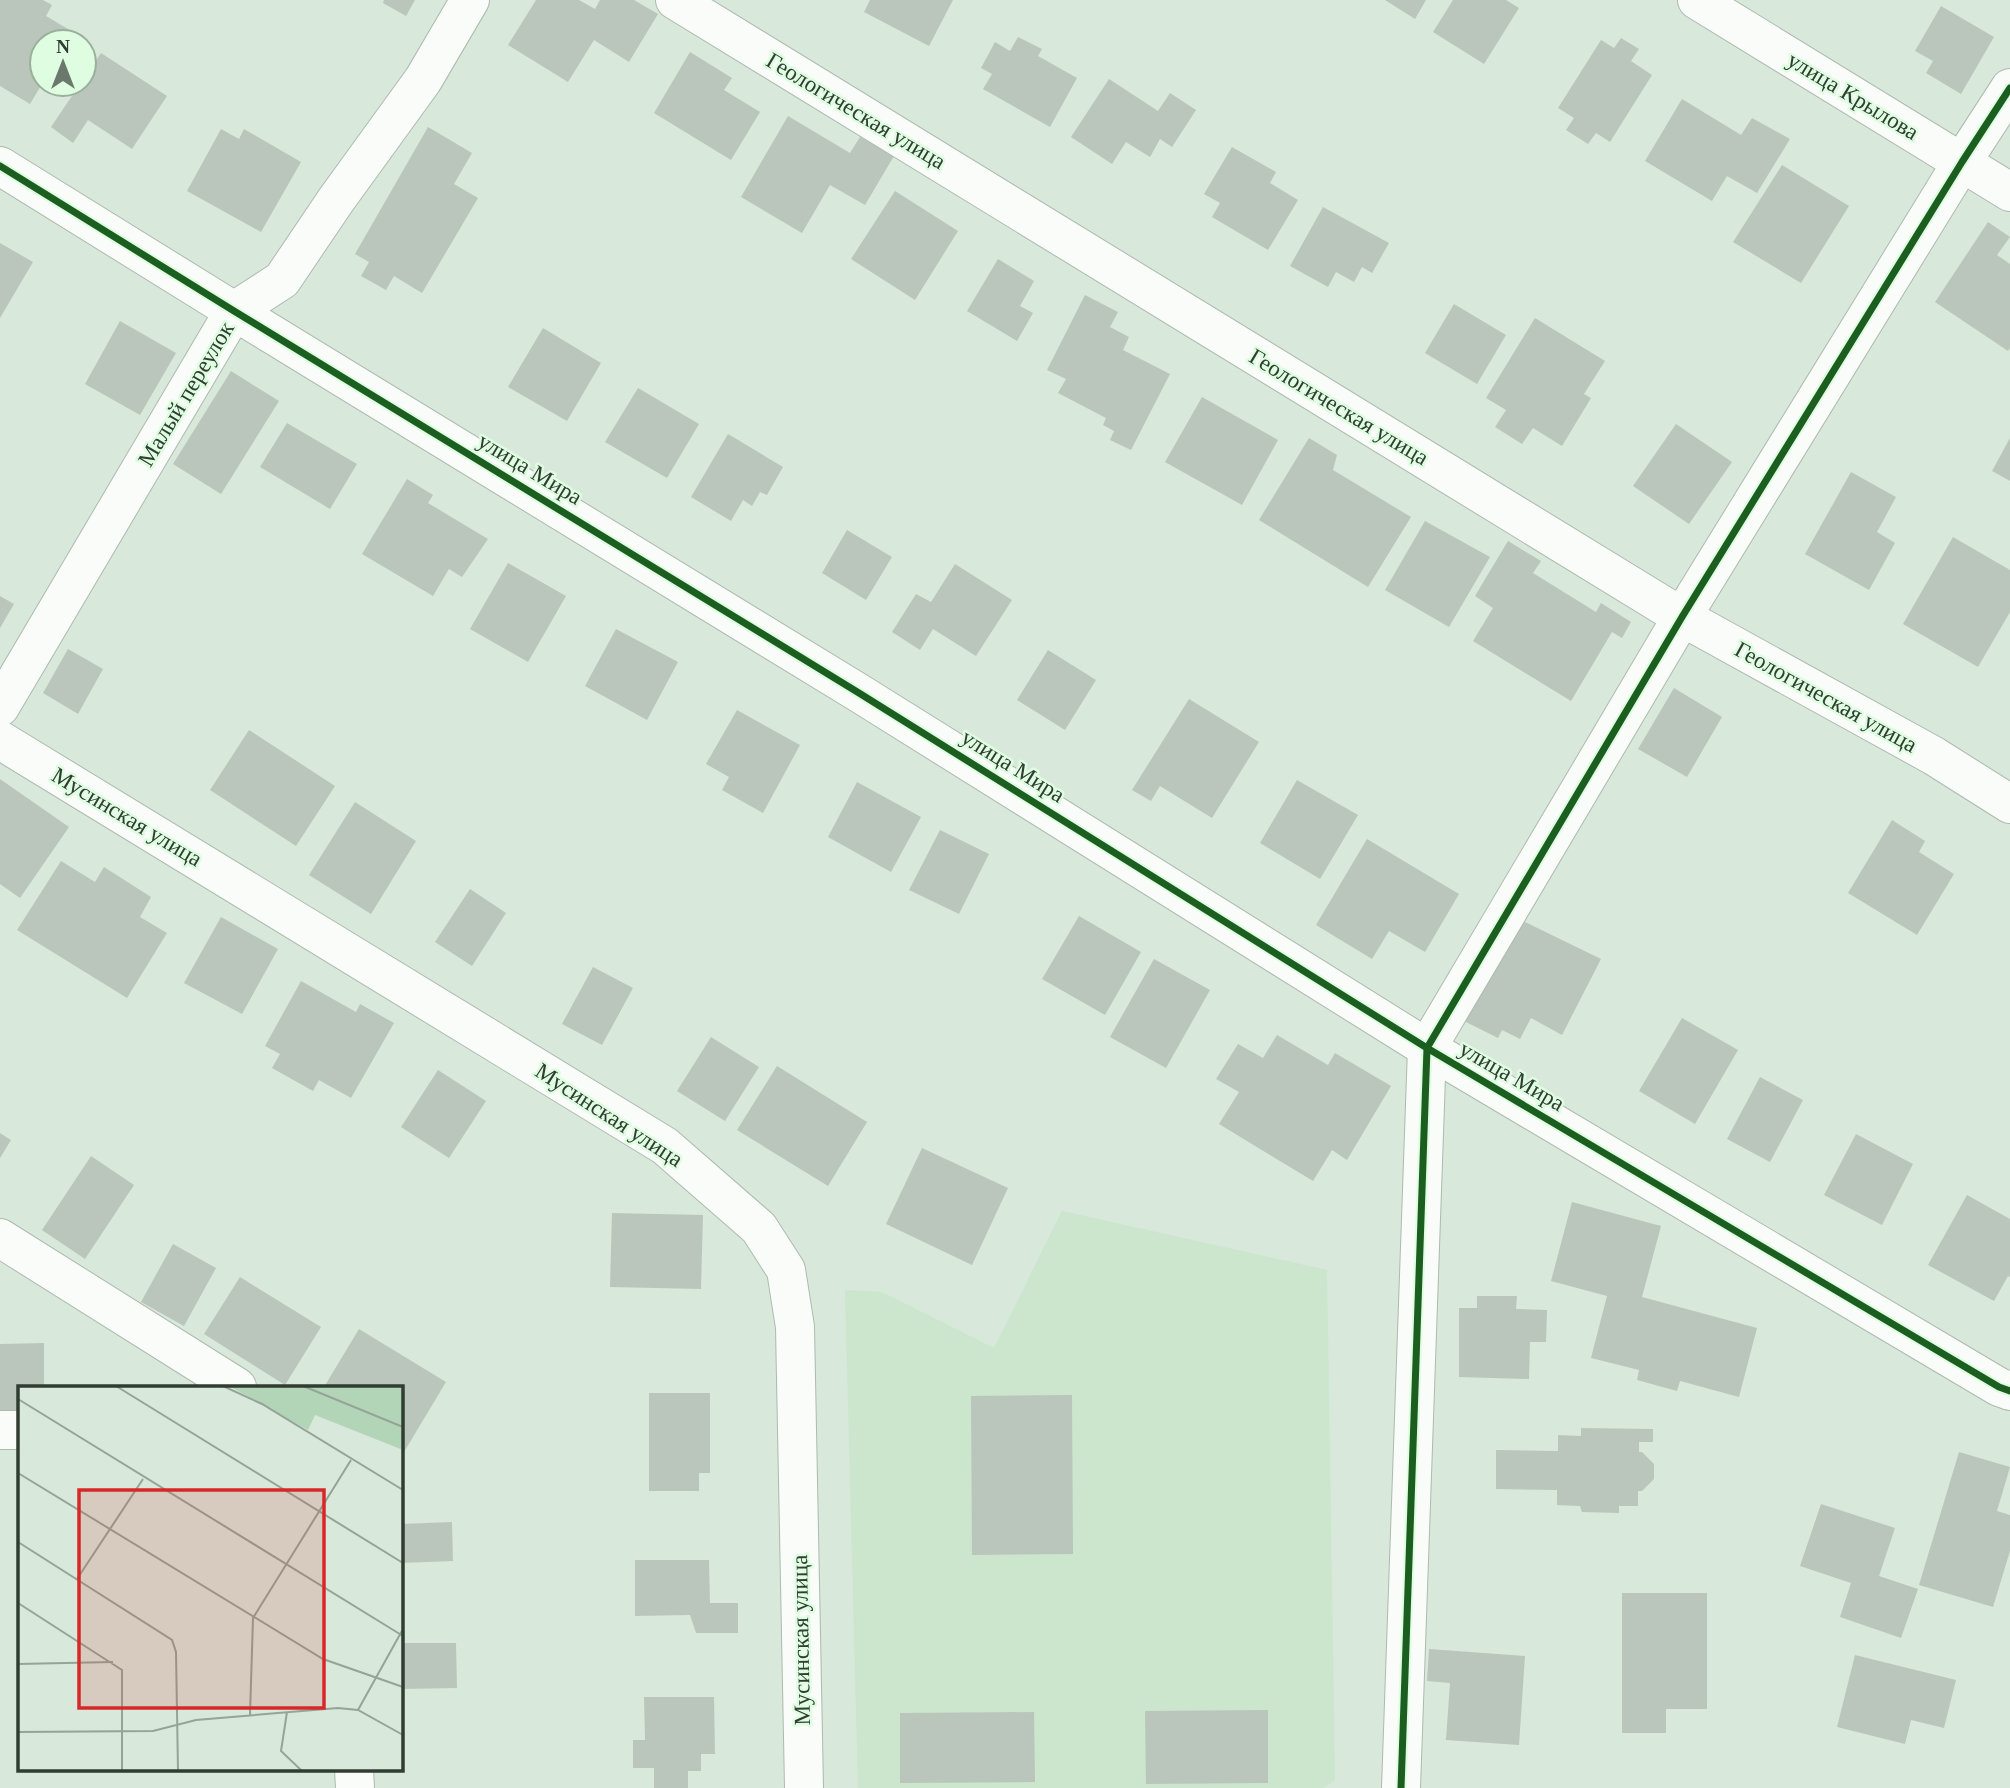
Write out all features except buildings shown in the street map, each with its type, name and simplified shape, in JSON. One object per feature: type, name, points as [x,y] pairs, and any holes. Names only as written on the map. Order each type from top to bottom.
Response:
[{"type":"street","name":"Малый переулок","points":[[0,707],[234,311],[282,280],[423,80],[470,0]]},
{"type":"street","name":"Геологическая улица","points":[[675,0],[1682,617],[1934,757],[2010,804]]},
{"type":"street","name":"улица Крылова","points":[[1697,0],[2010,192]]},
{"type":"street","points":[[1401,1788],[1427,1048],[1682,617],[2010,88]]},
{"type":"street","name":"улица Мира","points":[[0,166],[871,700],[1427,1048],[1999,1387],[2010,1391]]},
{"type":"street","name":"Мусинская улица","points":[[0,740],[665,1146],[759,1228],[786,1270],[795,1327],[804,1788]]},
{"type":"street","points":[[0,1238],[235,1386]]},
{"type":"street","points":[[0,1430],[18,1430]]},
{"type":"street","points":[[355,1770],[355,1788]]},
{"type":"shaded area","points":[[1062,1211],[1327,1270],[1335,1780],[1323,1788],[858,1788],[845,1290],[882,1292],[994,1348]]},
{"type":"cycle path","points":[[1401,1788],[1427,1048],[1682,617],[2010,88]]},
{"type":"cycle path","points":[[0,166],[859,693],[1427,1048],[1999,1387],[2010,1391]]}]
